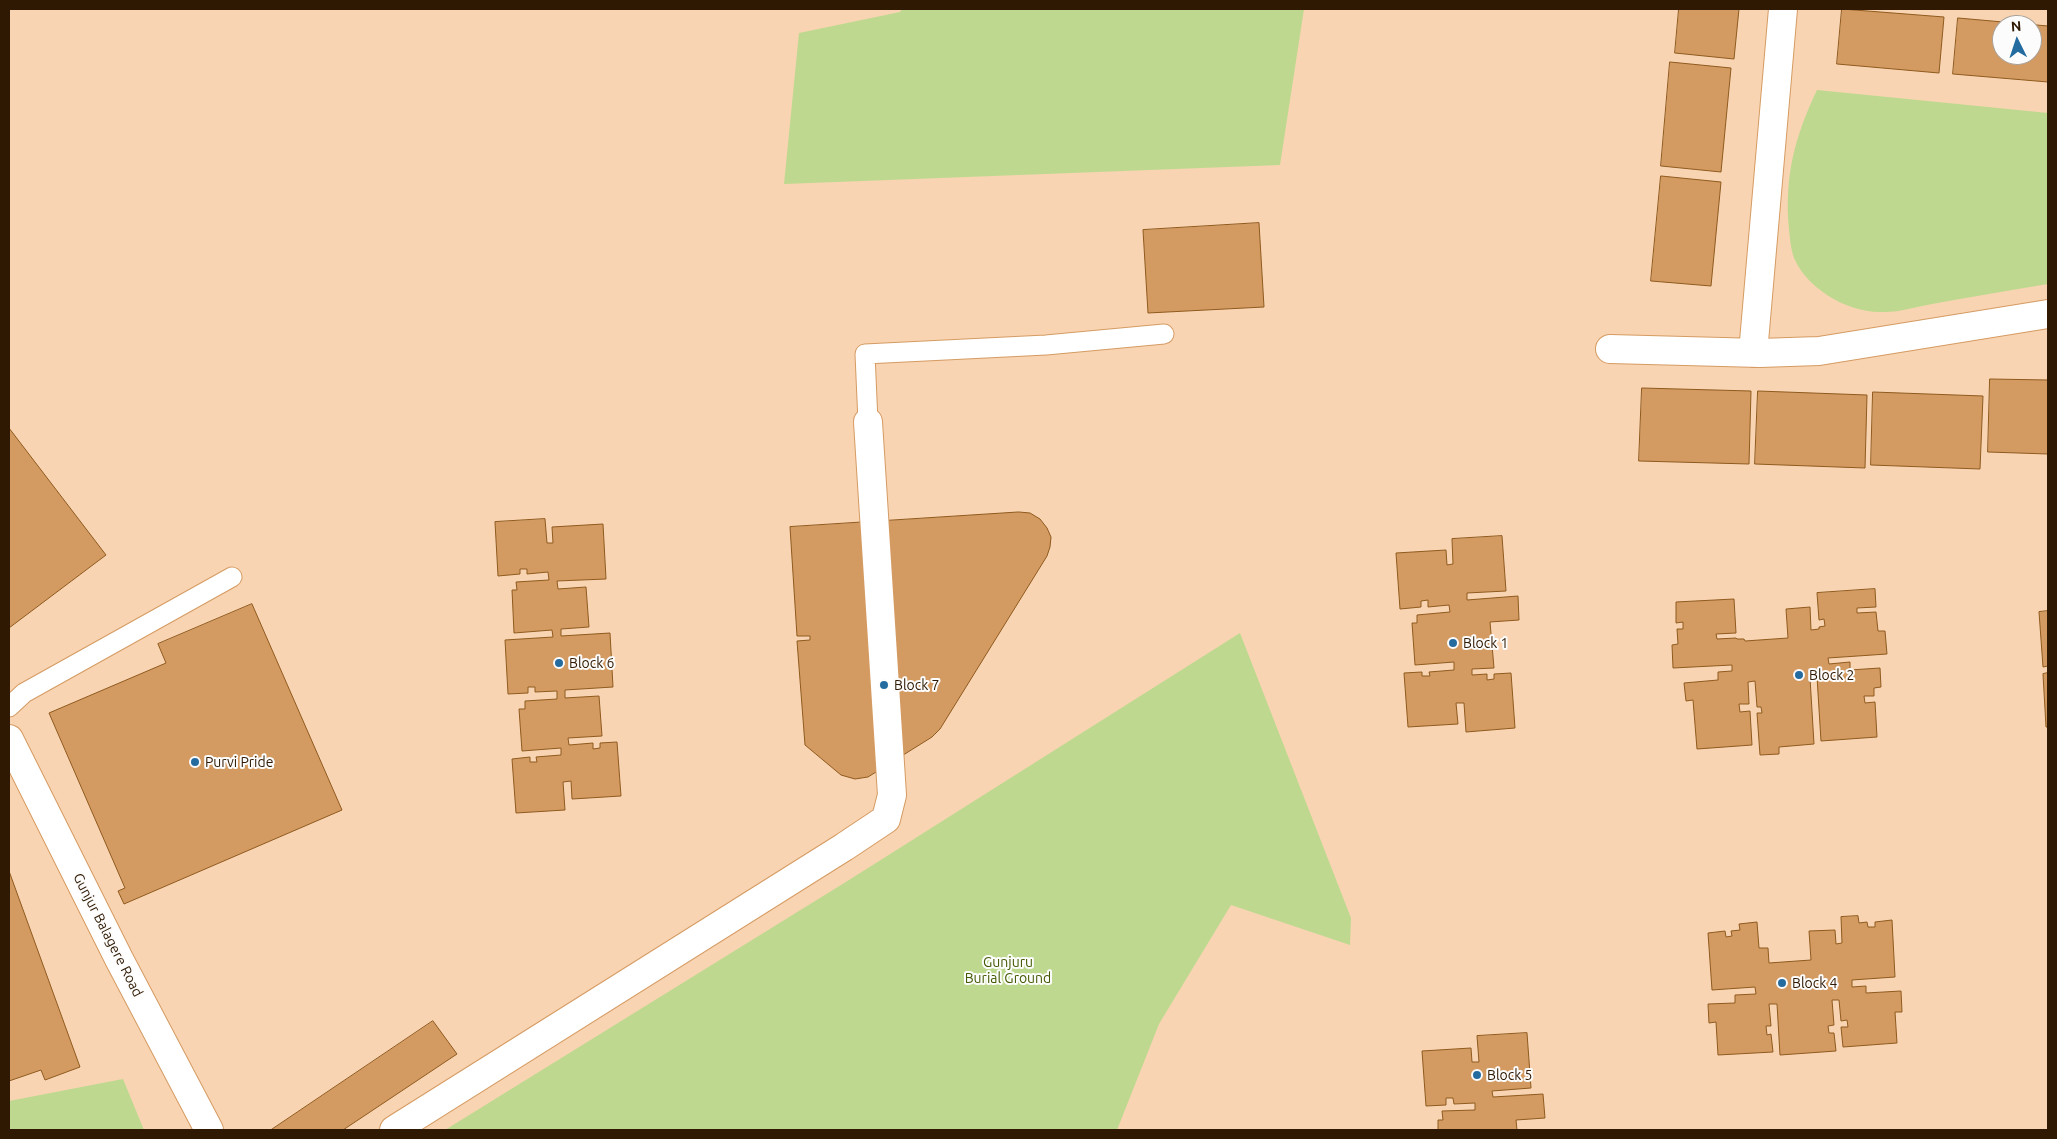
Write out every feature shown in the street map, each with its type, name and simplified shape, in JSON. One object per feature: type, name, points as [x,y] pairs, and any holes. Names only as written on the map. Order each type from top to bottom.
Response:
[{"type":"street","points":[[1753,353],[1783,9]]},
{"type":"street","points":[[1610,349],[1753,353],[1819,351],[2048,314]]},
{"type":"street","points":[[394,1130],[886,819],[892,795],[868,422]]},
{"type":"street","name":"Gunjur Balagere Road","points":[[9,739],[115,950],[210,1130]]},
{"type":"lane","points":[[868,422],[865,354],[1046,345],[1164,334]]},
{"type":"lane","points":[[9,707],[24,693],[232,577]]},
{"type":"green space","points":[[902,9],[1304,9],[1280,165],[784,184],[799,33],[900,12]]},
{"type":"green space","points":[[1817,90],[2048,113],[2048,284],[1887,312],[1866,311],[1846,305],[1833,299],[1818,288],[1802,272],[1794,258],[1790,241],[1788,210],[1790,174],[1797,140]]},
{"type":"green space","name":"Gunjuru Burial Ground","points":[[1240,633],[1351,918],[1350,945],[1231,905],[1159,1024],[1117,1130],[445,1130],[849,880]]},
{"type":"green space","points":[[123,1079],[144,1130],[9,1130],[9,1101]]},
{"type":"building","points":[[1679,9],[1739,9],[1734,59],[1675,53]]},
{"type":"building","points":[[1842,9],[1944,17],[1939,73],[1837,64]]},
{"type":"building","points":[[1958,18],[1992,21],[1992,65],[2042,65],[2042,25],[2048,26],[2048,82],[1953,74]]},
{"type":"building","points":[[1670,62],[1731,68],[1721,172],[1661,166]]},
{"type":"building","points":[[1661,176],[1721,182],[1711,286],[1651,281]]},
{"type":"building","points":[[1259,223],[1264,307],[1148,313],[1143,230]]},
{"type":"building","points":[[1990,379],[2048,380],[2048,454],[1988,452]]},
{"type":"building","points":[[1642,388],[1751,391],[1749,464],[1639,461]]},
{"type":"building","points":[[1758,391],[1867,395],[1865,468],[1755,464]]},
{"type":"building","points":[[1873,392],[1983,396],[1980,469],[1871,465]]},
{"type":"building","points":[[9,428],[106,555],[9,628]]},
{"type":"building","name":"Block 7","points":[[1019,512],[1030,513],[1040,519],[1047,528],[1051,537],[1047,556],[940,729],[932,737],[868,777],[855,779],[841,775],[805,745],[797,641],[810,640],[810,636],[797,636],[790,527]]},
{"type":"building","name":"Block 6","points":[[545,519],[547,543],[553,543],[552,527],[603,524],[606,579],[557,581],[558,589],[586,587],[589,627],[561,629],[561,636],[610,633],[613,687],[565,690],[565,698],[599,696],[602,736],[568,738],[569,745],[593,743],[593,749],[600,748],[600,743],[617,742],[621,796],[572,799],[571,781],[563,782],[565,810],[516,813],[512,759],[530,757],[530,762],[537,762],[536,757],[561,755],[561,748],[522,751],[519,709],[525,709],[525,701],[557,699],[557,691],[535,692],[535,687],[528,687],[528,693],[508,694],[505,640],[553,637],[552,630],[514,633],[512,590],[517,590],[516,582],[549,580],[548,572],[527,574],[527,569],[520,569],[520,574],[498,576],[495,522]]},
{"type":"building","name":"Block 1","points":[[1502,536],[1506,591],[1467,593],[1467,600],[1518,596],[1519,620],[1490,622],[1494,668],[1472,669],[1472,675],[1487,674],[1487,680],[1494,679],[1494,674],[1511,673],[1515,728],[1466,732],[1464,703],[1456,703],[1458,724],[1408,727],[1404,673],[1422,672],[1422,676],[1430,676],[1429,672],[1454,670],[1454,662],[1415,665],[1412,623],[1417,623],[1417,615],[1450,612],[1449,605],[1428,607],[1428,600],[1421,601],[1421,607],[1400,609],[1396,553],[1446,550],[1447,565],[1453,564],[1452,539]]},
{"type":"building","name":"Block 2","points":[[1875,589],[1876,607],[1857,608],[1857,613],[1876,612],[1878,631],[1885,631],[1887,654],[1828,658],[1829,664],[1850,662],[1850,670],[1880,668],[1881,687],[1874,688],[1874,696],[1864,696],[1865,703],[1875,702],[1877,737],[1821,741],[1817,677],[1810,678],[1814,744],[1779,747],[1779,754],[1760,755],[1757,713],[1762,713],[1761,707],[1757,707],[1755,681],[1748,682],[1749,704],[1739,704],[1740,712],[1750,711],[1752,745],[1697,749],[1693,700],[1686,701],[1684,683],[1718,680],[1718,672],[1732,671],[1732,665],[1673,668],[1672,645],[1678,644],[1677,629],[1683,629],[1683,622],[1676,623],[1676,602],[1734,599],[1736,633],[1716,634],[1717,639],[1736,638],[1744,639],[1745,641],[1788,638],[1786,609],[1810,607],[1811,630],[1825,626],[1824,619],[1819,620],[1817,593]]},
{"type":"building","name":"Purvi Pride","points":[[252,604],[342,810],[124,904],[118,891],[125,888],[49,713],[166,663],[158,644]]},
{"type":"building","points":[[2048,611],[2048,666],[2043,667],[2039,612]]},
{"type":"building","points":[[2048,673],[2048,727],[2046,727],[2043,674]]},
{"type":"building","points":[[9,871],[80,1067],[45,1080],[41,1070],[9,1081]]},
{"type":"building","name":"Block 4","points":[[1858,916],[1859,923],[1867,922],[1868,927],[1875,927],[1875,922],[1892,920],[1895,977],[1852,980],[1852,987],[1866,986],[1866,993],[1901,991],[1902,1012],[1895,1012],[1897,1043],[1843,1047],[1841,1027],[1848,1027],[1847,1020],[1841,1021],[1839,1000],[1832,1000],[1834,1025],[1828,1026],[1829,1033],[1834,1033],[1836,1051],[1780,1055],[1777,1004],[1769,1004],[1771,1026],[1766,1026],[1767,1035],[1771,1034],[1773,1052],[1718,1055],[1716,1022],[1709,1023],[1708,1004],[1735,1003],[1735,995],[1756,994],[1755,987],[1712,990],[1708,933],[1725,931],[1726,937],[1732,936],[1731,931],[1740,930],[1739,924],[1757,922],[1759,948],[1768,948],[1769,963],[1811,960],[1809,931],[1835,930],[1836,944],[1842,943],[1841,917]]},
{"type":"building","points":[[433,1021],[457,1054],[343,1130],[271,1130]]},
{"type":"building","name":"Block 5","points":[[1527,1033],[1531,1088],[1492,1091],[1493,1097],[1543,1094],[1545,1118],[1516,1120],[1517,1130],[1438,1130],[1438,1120],[1443,1120],[1442,1111],[1475,1110],[1475,1103],[1454,1104],[1453,1098],[1446,1098],[1446,1105],[1426,1106],[1422,1051],[1471,1048],[1472,1062],[1479,1062],[1477,1036]]},
{"type":"place","name":"Block 1","points":[[1453,643]]},
{"type":"place","name":"Block 6","points":[[559,663]]},
{"type":"place","name":"Block 2","points":[[1799,675]]},
{"type":"place","name":"Block 7","points":[[884,685]]},
{"type":"place","name":"Purvi Pride","points":[[195,762]]},
{"type":"place","name":"Block 4","points":[[1782,983]]},
{"type":"place","name":"Block 5","points":[[1477,1075]]}]
